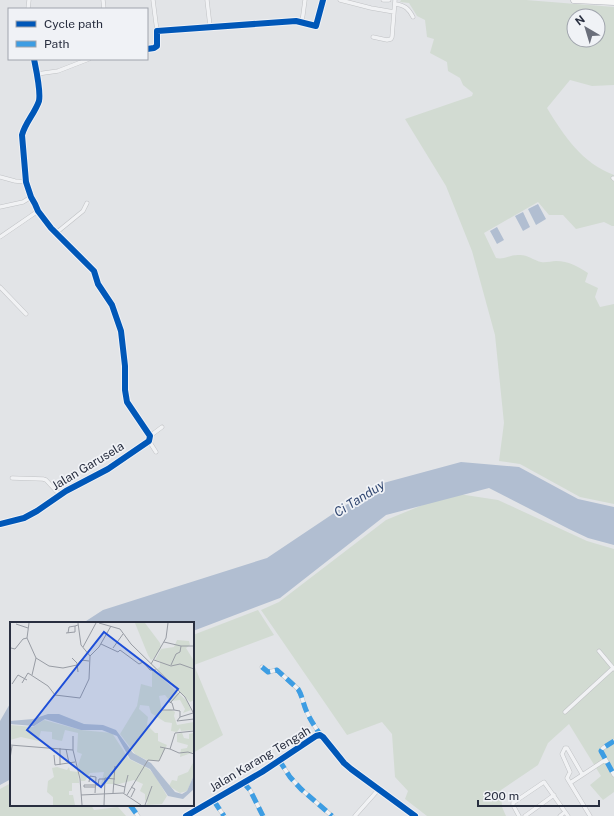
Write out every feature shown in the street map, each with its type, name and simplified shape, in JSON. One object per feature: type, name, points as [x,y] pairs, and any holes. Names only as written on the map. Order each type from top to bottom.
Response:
[{"type":"highway","points":[[574,0],[614,2]]},
{"type":"street","points":[[148,49],[157,46],[157,31],[153,0]]},
{"type":"street","points":[[207,0],[210,26]]},
{"type":"street","points":[[302,22],[305,0]]},
{"type":"street","points":[[157,31],[296,21],[314,26],[317,25],[323,0]]},
{"type":"street","points":[[340,0],[394,12]]},
{"type":"street","points":[[383,0],[393,1],[407,7],[413,17]]},
{"type":"street","points":[[374,36],[387,40],[391,39],[394,12],[393,1]]},
{"type":"street","points":[[34,60],[39,100],[22,135],[26,182],[30,197],[38,211],[56,233],[94,271],[98,284],[112,305],[121,331],[127,402],[156,452]]},
{"type":"street","points":[[37,74],[58,71],[86,60]]},
{"type":"street","points":[[0,177],[26,182]]},
{"type":"street","points":[[0,207],[23,202],[30,197]]},
{"type":"street","points":[[56,233],[83,211],[87,203]]},
{"type":"street","points":[[0,237],[38,211]]},
{"type":"street","points":[[0,287],[26,314]]},
{"type":"street","name":"Jalan Garusela","points":[[0,524],[31,515],[66,491],[108,469],[162,427]]},
{"type":"street","points":[[12,478],[46,480],[60,495]]},
{"type":"street","points":[[565,712],[614,669],[599,651]]},
{"type":"street","points":[[262,668],[268,672],[278,670],[298,689],[306,711],[322,736]]},
{"type":"street","name":"Jalan Karang Tengah","points":[[186,816],[316,736],[322,736],[344,763],[378,790],[415,816]]},
{"type":"street","points":[[614,741],[601,750],[614,775]]},
{"type":"street","points":[[570,772],[562,757],[565,748],[567,748],[582,774]]},
{"type":"street","points":[[279,760],[301,789],[332,816]]},
{"type":"street","points":[[570,783],[605,760]]},
{"type":"street","points":[[578,768],[570,772],[568,778],[590,816]]},
{"type":"street","points":[[243,782],[250,790],[256,805],[263,816]]},
{"type":"street","points":[[519,816],[513,803],[544,782],[568,816]]},
{"type":"street","points":[[355,816],[378,790]]},
{"type":"street","points":[[525,816],[554,795]]},
{"type":"street","points":[[214,800],[224,816]]},
{"type":"street","points":[[131,806],[138,816]]},
{"type":"street","points":[[560,816],[565,812]]},
{"type":"shaded area","points":[[401,0],[526,0],[614,7],[614,85],[592,86],[570,80],[547,108],[560,129],[583,156],[603,170],[614,175],[614,226],[604,222],[576,229],[563,215],[549,215],[538,202],[484,233],[496,258],[523,255],[541,262],[561,261],[573,264],[588,273],[585,282],[598,288],[595,297],[600,307],[614,304],[614,504],[580,497],[520,464],[499,461],[504,423],[495,335],[472,251],[446,186],[405,119],[472,96],[473,93],[463,85],[460,78],[448,71],[447,62],[430,53],[434,39],[427,37],[425,20],[417,16],[409,3],[400,2]]},
{"type":"shaded area","points":[[452,493],[498,500],[587,541],[614,549],[614,792],[603,800],[590,785],[601,776],[569,724],[548,743],[538,765],[501,790],[502,807],[506,816],[427,816],[405,799],[408,791],[395,777],[392,734],[382,722],[347,735],[261,610],[279,602],[386,520]]},
{"type":"shaded area","points":[[258,610],[274,635],[194,665],[194,635]]},
{"type":"shaded area","points":[[194,665],[223,735],[194,752]]},
{"type":"shaded area","points":[[10,784],[10,806],[92,806],[94,810],[118,807],[126,816],[0,816],[0,789]]},
{"type":"water","points":[[538,204],[546,219],[536,225],[528,209]]},
{"type":"water","points":[[523,212],[530,227],[523,231],[515,216]]},
{"type":"water","points":[[497,227],[504,240],[497,244],[490,231]]},
{"type":"water","name":"Ci Tanduy","points":[[461,462],[519,467],[578,499],[614,507],[614,545],[588,538],[489,488],[386,515],[280,598],[194,631],[194,622],[85,622],[103,610],[267,558],[376,485]]},
{"type":"water","points":[[10,704],[10,780],[0,785],[0,721]]},
{"type":"marked path","points":[[262,667],[268,672],[277,670],[298,689],[308,714],[321,736]]},
{"type":"marked path","points":[[614,741],[601,751],[614,775]]},
{"type":"marked path","points":[[279,760],[290,777],[301,789],[332,816]]},
{"type":"marked path","points":[[243,782],[250,790],[263,816]]},
{"type":"marked path","points":[[214,801],[224,816]]},
{"type":"marked path","points":[[131,806],[138,816]]},
{"type":"cycle path","points":[[148,49],[157,46],[157,31],[296,21],[316,26],[323,0]]},
{"type":"cycle path","points":[[0,524],[24,518],[37,511],[66,491],[108,469],[149,441],[150,436],[127,402],[121,331],[112,305],[98,284],[94,271],[51,228],[38,211],[26,182],[22,135],[25,126],[39,101],[38,80],[34,60]]},
{"type":"cycle path","points":[[186,816],[262,772],[316,736],[320,735],[351,769],[415,816]]}]
